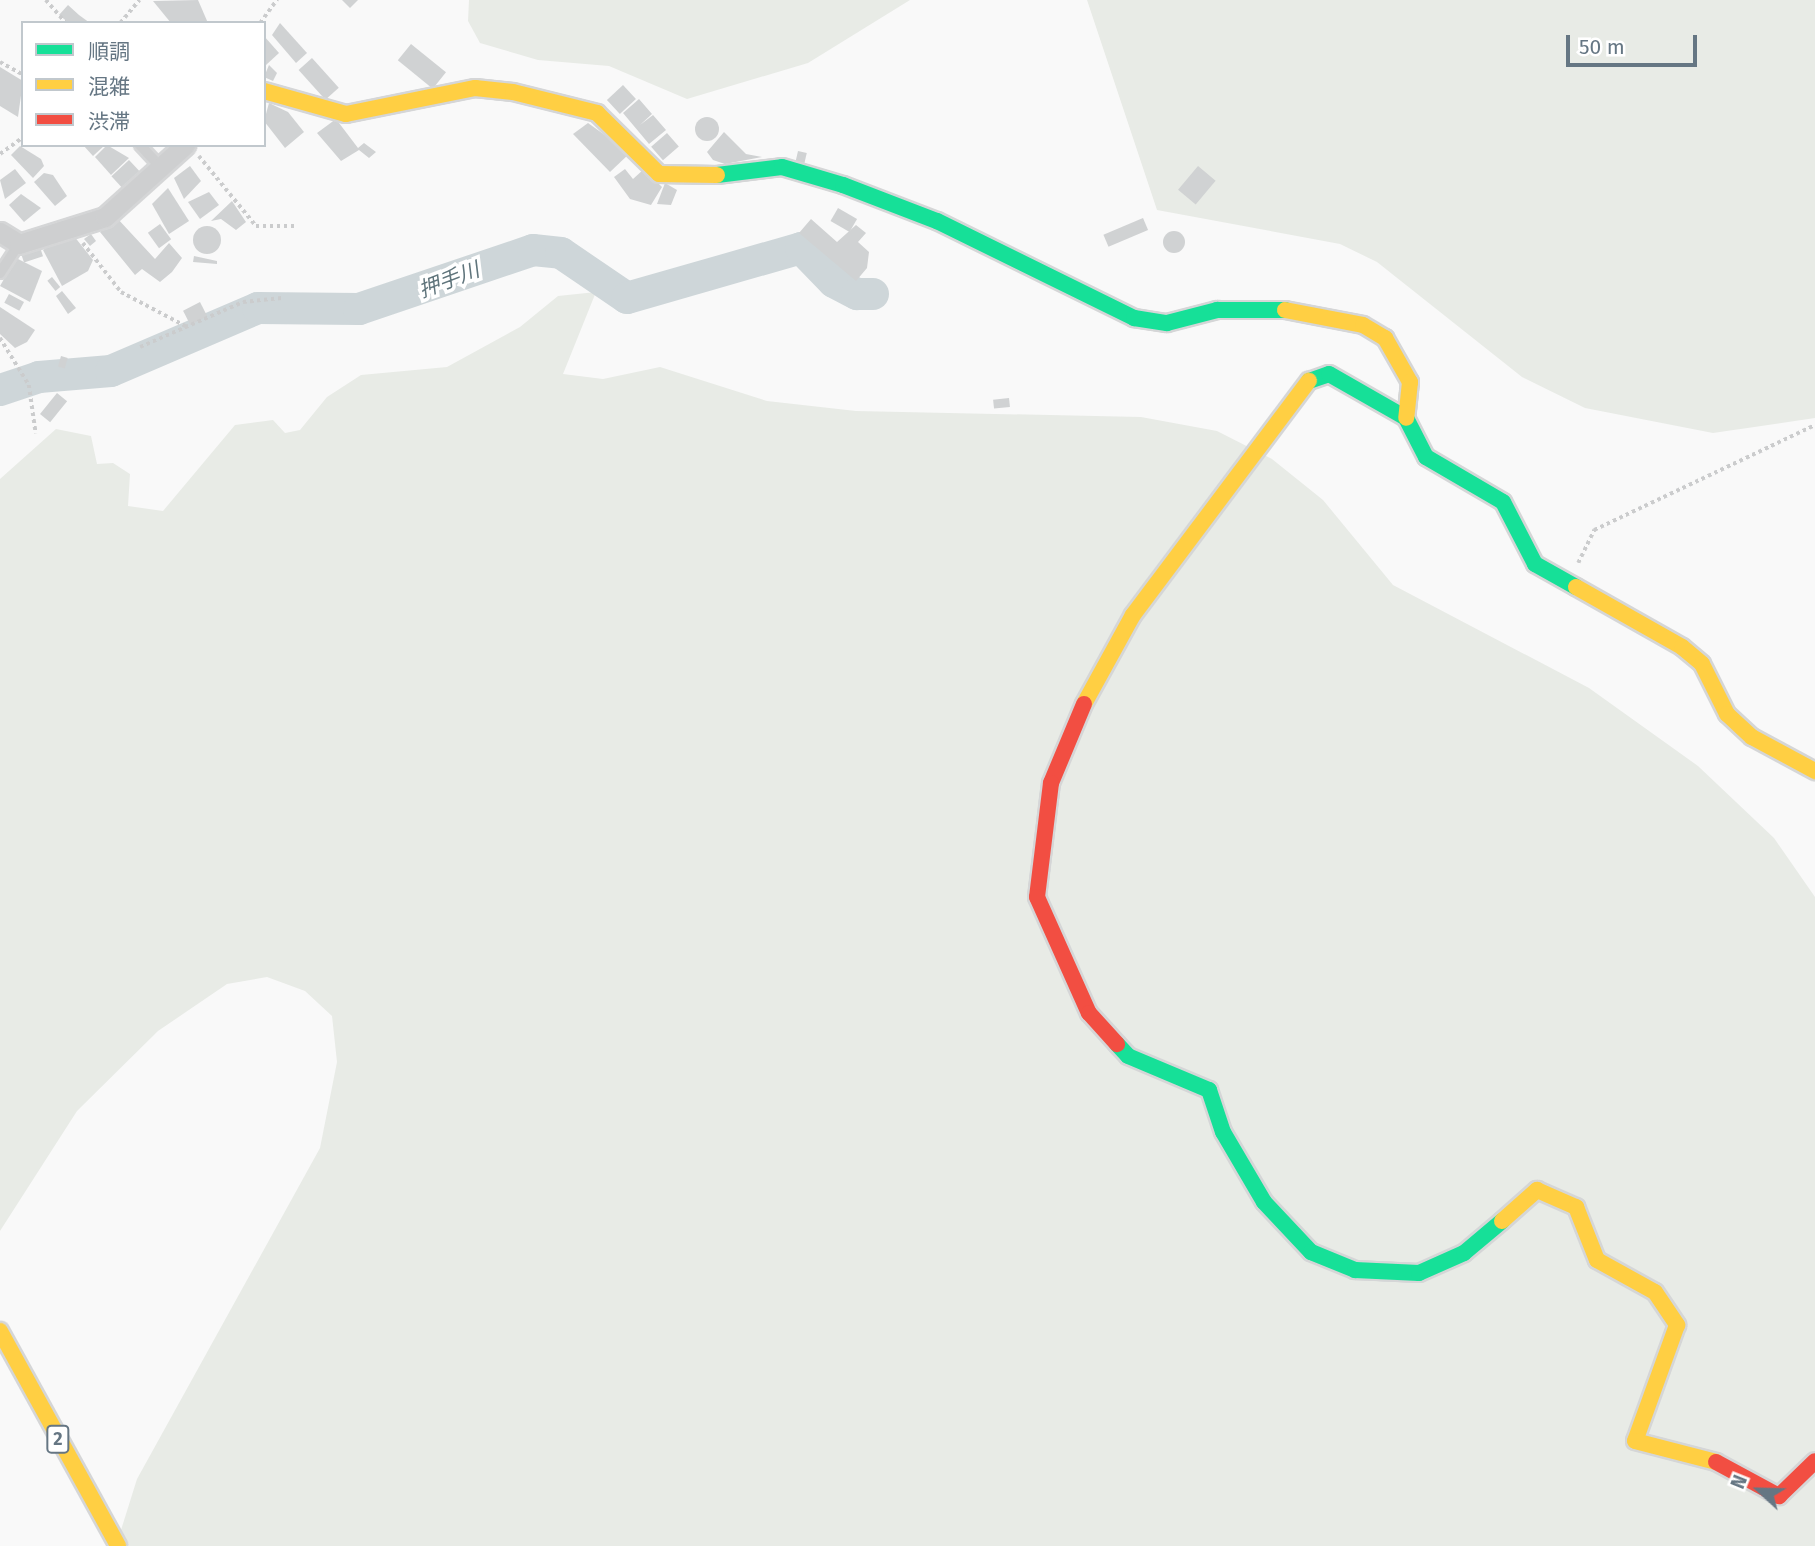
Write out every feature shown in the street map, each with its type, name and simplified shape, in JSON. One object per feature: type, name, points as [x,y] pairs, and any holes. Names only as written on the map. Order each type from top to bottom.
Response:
[{"type":"main road","points":[[266,92],[346,114],[475,88],[513,92],[597,113],[625,134],[659,174],[686,179],[782,167],[843,185],[937,220],[1141,320],[1282,310],[1363,325],[1385,338],[1404,365],[1410,382],[1406,418]]},
{"type":"main road","points":[[1815,771],[1752,737],[1727,714],[1702,664],[1682,647],[1535,564],[1503,502],[1426,457],[1406,418],[1329,374],[1312,377],[1133,615],[1095,678],[1051,783],[1040,834],[1037,897],[1058,956],[1089,1013],[1128,1056],[1209,1090],[1223,1132],[1264,1202],[1311,1252],[1355,1269],[1419,1273],[1464,1253],[1537,1189],[1576,1207],[1597,1260],[1655,1292],[1677,1325],[1635,1441],[1702,1454],[1779,1496],[1815,1461]]},
{"type":"main road","name":"2","points":[[0,1331],[118,1546]]},
{"type":"street","points":[[0,232],[19,244],[105,217],[189,147]]},
{"type":"lane","points":[[142,147],[163,170]]},
{"type":"lane","points":[[0,273],[19,244]]},
{"type":"path","points":[[46,0],[64,21]]},
{"type":"path","points":[[122,21],[139,0]]},
{"type":"path","points":[[261,21],[276,0]]},
{"type":"path","points":[[0,62],[21,74]]},
{"type":"path","points":[[0,154],[21,138]]},
{"type":"path","points":[[189,147],[256,226],[296,226]]},
{"type":"path","points":[[70,227],[121,292],[187,327]]},
{"type":"path","points":[[140,347],[252,299],[282,298]]},
{"type":"path","points":[[0,338],[29,385],[36,434]]},
{"type":"path","points":[[1567,583],[1594,530],[1815,425]]},
{"type":"shaded area","points":[[469,0],[910,0],[808,63],[687,99],[609,66],[538,60],[480,43],[468,21]]},
{"type":"shaded area","points":[[1087,0],[1815,0],[1815,418],[1713,433],[1585,408],[1522,377],[1377,262],[1340,244],[1157,210]]},
{"type":"shaded area","points":[[596,292],[563,374],[603,379],[660,367],[767,401],[856,411],[1141,417],[1217,431],[1272,459],[1323,500],[1393,585],[1589,688],[1698,766],[1774,838],[1815,897],[1815,1546],[116,1546],[137,1479],[320,1148],[337,1062],[332,1016],[305,991],[267,977],[227,984],[158,1031],[77,1111],[0,1231],[0,479],[56,429],[91,436],[97,464],[113,463],[130,474],[128,506],[163,511],[235,425],[273,420],[285,433],[300,430],[327,397],[361,375],[447,367],[520,327],[558,296]]},
{"type":"building","points":[[198,0],[207,21],[169,21],[153,1]]},
{"type":"building","points":[[342,0],[358,0],[350,8]]},
{"type":"building","points":[[68,5],[87,21],[66,21],[59,15]]},
{"type":"building","points":[[280,23],[307,53],[296,63],[272,35]]},
{"type":"building","points":[[266,38],[279,53],[266,65]]},
{"type":"building","points":[[411,44],[446,72],[433,89],[398,60]]},
{"type":"building","points":[[312,58],[339,88],[325,100],[299,70]]},
{"type":"building","points":[[269,65],[277,73],[273,81],[266,78]]},
{"type":"building","points":[[0,67],[21,80],[18,117],[0,106]]},
{"type":"building","points":[[623,85],[636,99],[620,114],[607,100]]},
{"type":"building","points":[[639,99],[652,114],[640,125],[653,115],[666,130],[649,144],[623,113]]},
{"type":"building","points":[[269,103],[288,112],[304,132],[285,148],[266,124]]},
{"type":"building","points":[[707,117],[718,124],[719,129],[712,140],[707,141],[696,134],[695,129],[702,118]]},
{"type":"building","points":[[336,119],[358,148],[364,143],[376,152],[369,158],[359,150],[341,161],[317,133]]},
{"type":"building","points":[[588,123],[630,153],[610,172],[573,134]]},
{"type":"building","points":[[724,132],[746,154],[762,157],[725,164],[713,160],[707,152]]},
{"type":"building","points":[[667,133],[679,147],[663,160],[651,147]]},
{"type":"building","points":[[20,146],[41,159],[44,166],[33,178],[11,155]]},
{"type":"building","points":[[85,147],[103,147],[93,156]]},
{"type":"building","points":[[105,147],[110,147],[129,158],[111,175],[95,157]]},
{"type":"building","points":[[798,151],[807,153],[804,164],[796,162]]},
{"type":"building","points":[[129,160],[144,176],[126,192],[111,176]]},
{"type":"building","points":[[190,166],[201,181],[184,199],[174,178]]},
{"type":"building","points":[[1198,166],[1216,181],[1196,205],[1178,190]]},
{"type":"building","points":[[15,169],[26,183],[5,199],[0,180]]},
{"type":"building","points":[[625,169],[633,179],[644,169],[662,187],[651,205],[630,199],[614,177]]},
{"type":"building","points":[[44,173],[53,175],[67,196],[55,206],[34,182]]},
{"type":"building","points":[[665,183],[677,190],[671,205],[657,204]]},
{"type":"building","points":[[168,188],[189,221],[169,234],[152,204]]},
{"type":"building","points":[[209,192],[219,205],[200,219],[188,202]]},
{"type":"building","points":[[21,194],[41,208],[24,222],[9,205]]},
{"type":"building","points":[[232,201],[246,222],[236,230],[221,219],[211,221]]},
{"type":"building","points":[[838,208],[857,219],[850,232],[830,221]]},
{"type":"building","points":[[117,218],[155,259],[169,243],[182,258],[160,282],[142,269],[135,275],[100,232]]},
{"type":"building","points":[[1143,218],[1148,230],[1108,247],[1103,235]]},
{"type":"building","points":[[811,219],[837,242],[856,225],[866,233],[858,242],[869,252],[867,268],[856,281],[799,233]]},
{"type":"building","points":[[160,224],[171,239],[159,248],[148,233]]},
{"type":"building","points":[[207,226],[217,230],[221,240],[217,250],[207,254],[197,250],[193,240],[197,230]]},
{"type":"building","points":[[70,231],[93,260],[88,271],[62,286],[43,250]]},
{"type":"building","points":[[1174,231],[1184,238],[1185,242],[1178,252],[1174,253],[1164,246],[1163,242],[1170,232]]},
{"type":"building","points":[[91,234],[96,241],[90,246],[84,239]]},
{"type":"building","points":[[39,244],[43,256],[24,263],[20,250]]},
{"type":"building","points":[[194,256],[217,261],[217,264],[193,262]]},
{"type":"building","points":[[16,258],[42,271],[30,302],[0,286]]},
{"type":"building","points":[[52,277],[60,287],[56,291],[47,281]]},
{"type":"building","points":[[62,291],[76,308],[68,314],[56,296]]},
{"type":"building","points":[[9,294],[24,302],[19,311],[4,303]]},
{"type":"building","points":[[200,302],[207,316],[190,325],[183,311]]},
{"type":"building","points":[[0,307],[35,330],[27,342],[15,348],[0,334]]},
{"type":"building","points":[[61,356],[68,358],[65,369],[58,367]]},
{"type":"building","points":[[57,393],[67,401],[50,422],[40,414]]},
{"type":"building","points":[[1009,398],[1010,407],[994,409],[993,400]]},
{"type":"waterway","name":"押手川","points":[[0,390],[39,377],[111,371],[258,308],[359,309],[533,250],[561,253],[627,298],[801,248],[834,282],[857,294],[873,294]]},
{"type":"traffic: fast","points":[[717,175],[782,167],[843,185],[937,221],[1134,318],[1167,323],[1217,310],[1285,310]]},
{"type":"traffic: fast","points":[[1309,381],[1329,374],[1406,418],[1426,457],[1503,502],[1535,564],[1576,587]]},
{"type":"traffic: fast","points":[[1117,1044],[1128,1056],[1209,1090],[1223,1132],[1264,1202],[1311,1252],[1355,1270],[1419,1273],[1464,1253],[1502,1221]]},
{"type":"traffic: slow","points":[[266,92],[346,114],[475,88],[513,92],[597,113],[659,174],[717,175]]},
{"type":"traffic: slow","points":[[1285,310],[1363,325],[1385,338],[1410,382],[1406,418]]},
{"type":"traffic: slow","points":[[1084,704],[1133,615],[1309,381]]},
{"type":"traffic: slow","points":[[1576,587],[1682,647],[1702,664],[1727,714],[1752,737],[1815,771]]},
{"type":"traffic: slow","points":[[1502,1221],[1537,1190],[1576,1207],[1597,1260],[1655,1292],[1677,1325],[1635,1441],[1716,1462]]},
{"type":"traffic: slow","points":[[0,1331],[118,1546]]},
{"type":"traffic: jam","points":[[1084,704],[1051,783],[1037,897],[1089,1013],[1117,1044]]},
{"type":"traffic: jam","points":[[1716,1462],[1779,1496],[1815,1461]]}]
